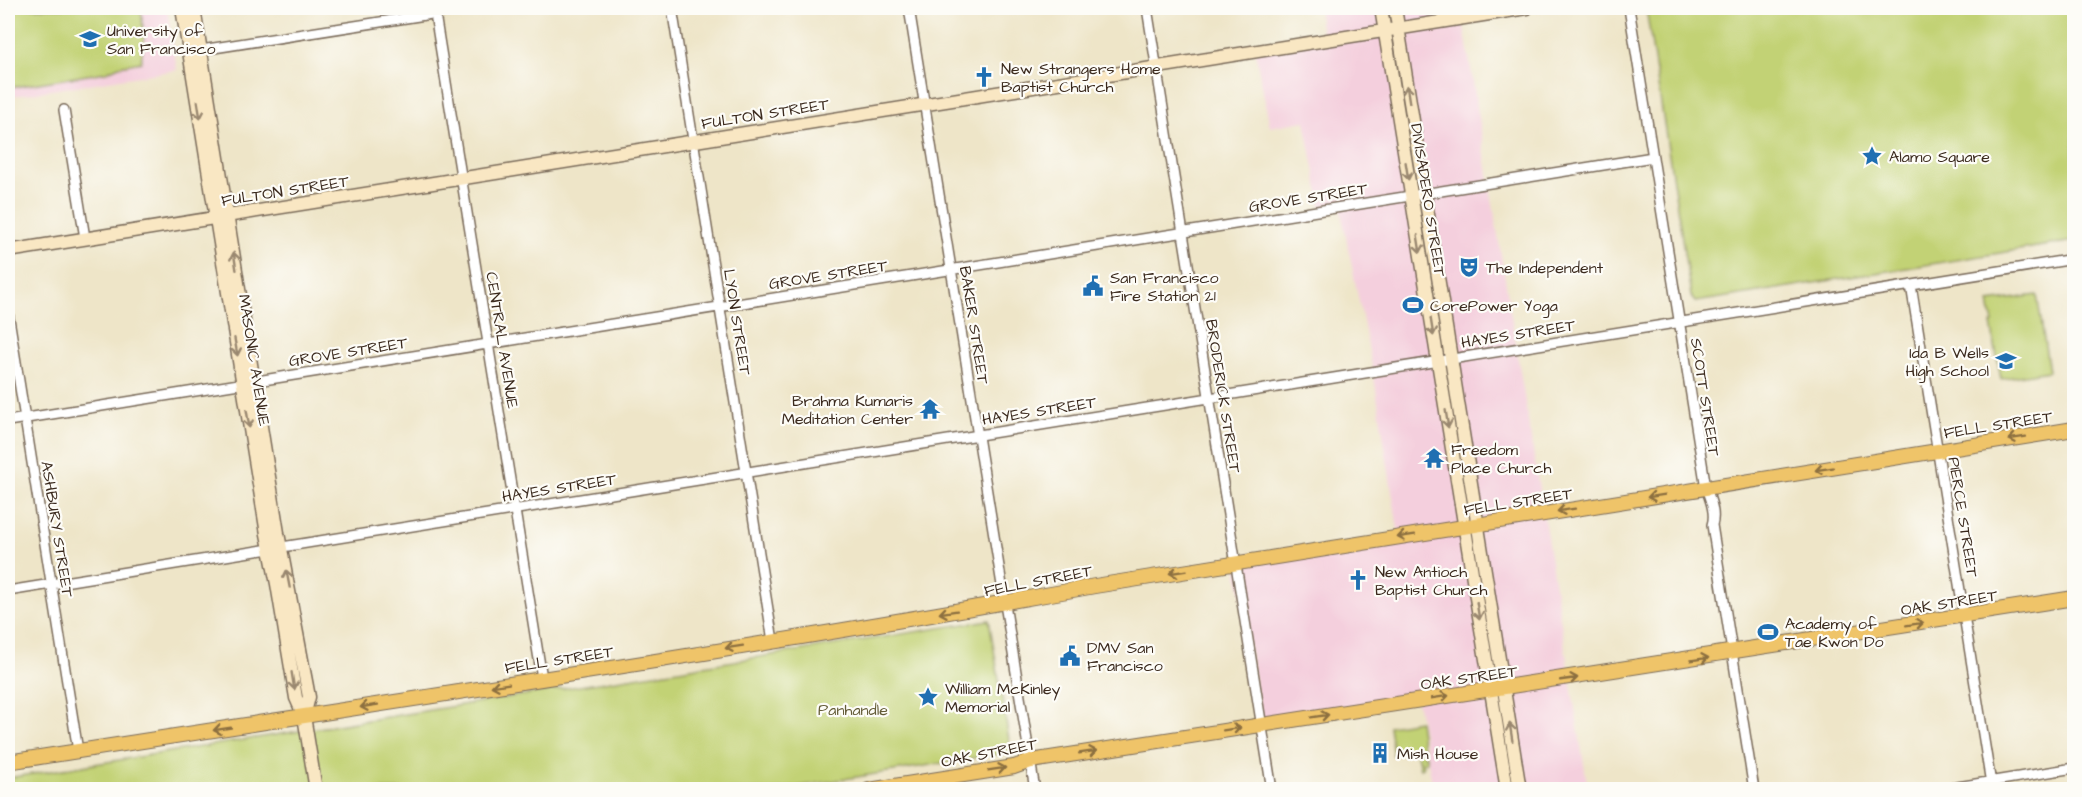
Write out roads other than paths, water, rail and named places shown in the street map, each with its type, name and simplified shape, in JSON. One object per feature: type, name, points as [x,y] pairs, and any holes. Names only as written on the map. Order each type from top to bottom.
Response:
[{"type":"main road","name":"MASONIC AVENUE","points":[[182,8],[221,217],[275,547],[278,584],[296,698],[304,716],[316,789]]},
{"type":"main road","name":"MASONIC AVENUE","points":[[194,8],[221,217]]},
{"type":"main road","name":"DIVISADERO STREET","points":[[1381,8],[1438,361],[1471,525]]},
{"type":"main road","name":"DIVISADERO STREET","points":[[1395,8],[1451,359],[1471,525],[1497,689],[1507,789]]},
{"type":"main road","name":"FULTON STREET","points":[[8,251],[1527,8]]},
{"type":"main road","name":"FELL STREET","points":[[8,762],[773,641],[1236,563],[2074,429]]},
{"type":"main road","name":"OAK STREET","points":[[869,789],[1014,767],[1031,761],[2074,598]]},
{"type":"main road","name":"DIVISADERO STREET","points":[[1497,689],[1520,789]]},
{"type":"street","points":[[201,50],[435,10],[470,8]]},
{"type":"street","name":"LYON STREET","points":[[672,8],[773,641]]},
{"type":"street","name":"BAKER STREET","points":[[909,8],[1035,789]]},
{"type":"street","name":"BRODERICK STREET","points":[[1146,8],[1272,789]]},
{"type":"street","name":"SCOTT STREET","points":[[1629,8],[1706,488],[1714,520],[1712,525],[1754,789]]},
{"type":"street","name":"CENTRAL AVENUE","points":[[435,10],[542,678]]},
{"type":"street","points":[[64,110],[85,238]]},
{"type":"street","name":"GROVE STREET","points":[[8,421],[1653,157]]},
{"type":"street","name":"HAYES STREET","points":[[8,591],[2074,259]]},
{"type":"street","name":"PIERCE STREET","points":[[1911,285],[1991,785]]},
{"type":"street","name":"ASHBURY STREET","points":[[8,312],[78,751]]},
{"type":"street","points":[[1940,789],[1991,785],[2074,768]]},
{"type":"place","name":"University of San Francisco","points":[[90,39]]},
{"type":"place","name":"New Strangers Home Baptist Church","points":[[984,77]]},
{"type":"place","name":"Alamo Square","points":[[1872,156]]},
{"type":"place","name":"The Independent","points":[[1469,267]]},
{"type":"place","name":"San Francisco Fire Station 21","points":[[1093,286]]},
{"type":"place","name":"CorePower Yoga","points":[[1413,305]]},
{"type":"place","name":"Ida B Wells High School","points":[[2006,361]]},
{"type":"place","name":"Brahma Kumaris Meditation Center","points":[[930,409]]},
{"type":"place","name":"Freedom Place Church","points":[[1434,458]]},
{"type":"place","name":"New Antioch Baptist Church","points":[[1358,580]]},
{"type":"place","name":"Academy of Tae Kwon Do","points":[[1768,632]]},
{"type":"place","name":"DMV San Francisco","points":[[1070,656]]},
{"type":"place","name":"William McKinley Memorial","points":[[928,697]]},
{"type":"place","name":"Mish House","points":[[1380,753]]},
{"type":"park label","name":"Panhandle","points":[[853,709]]}]
